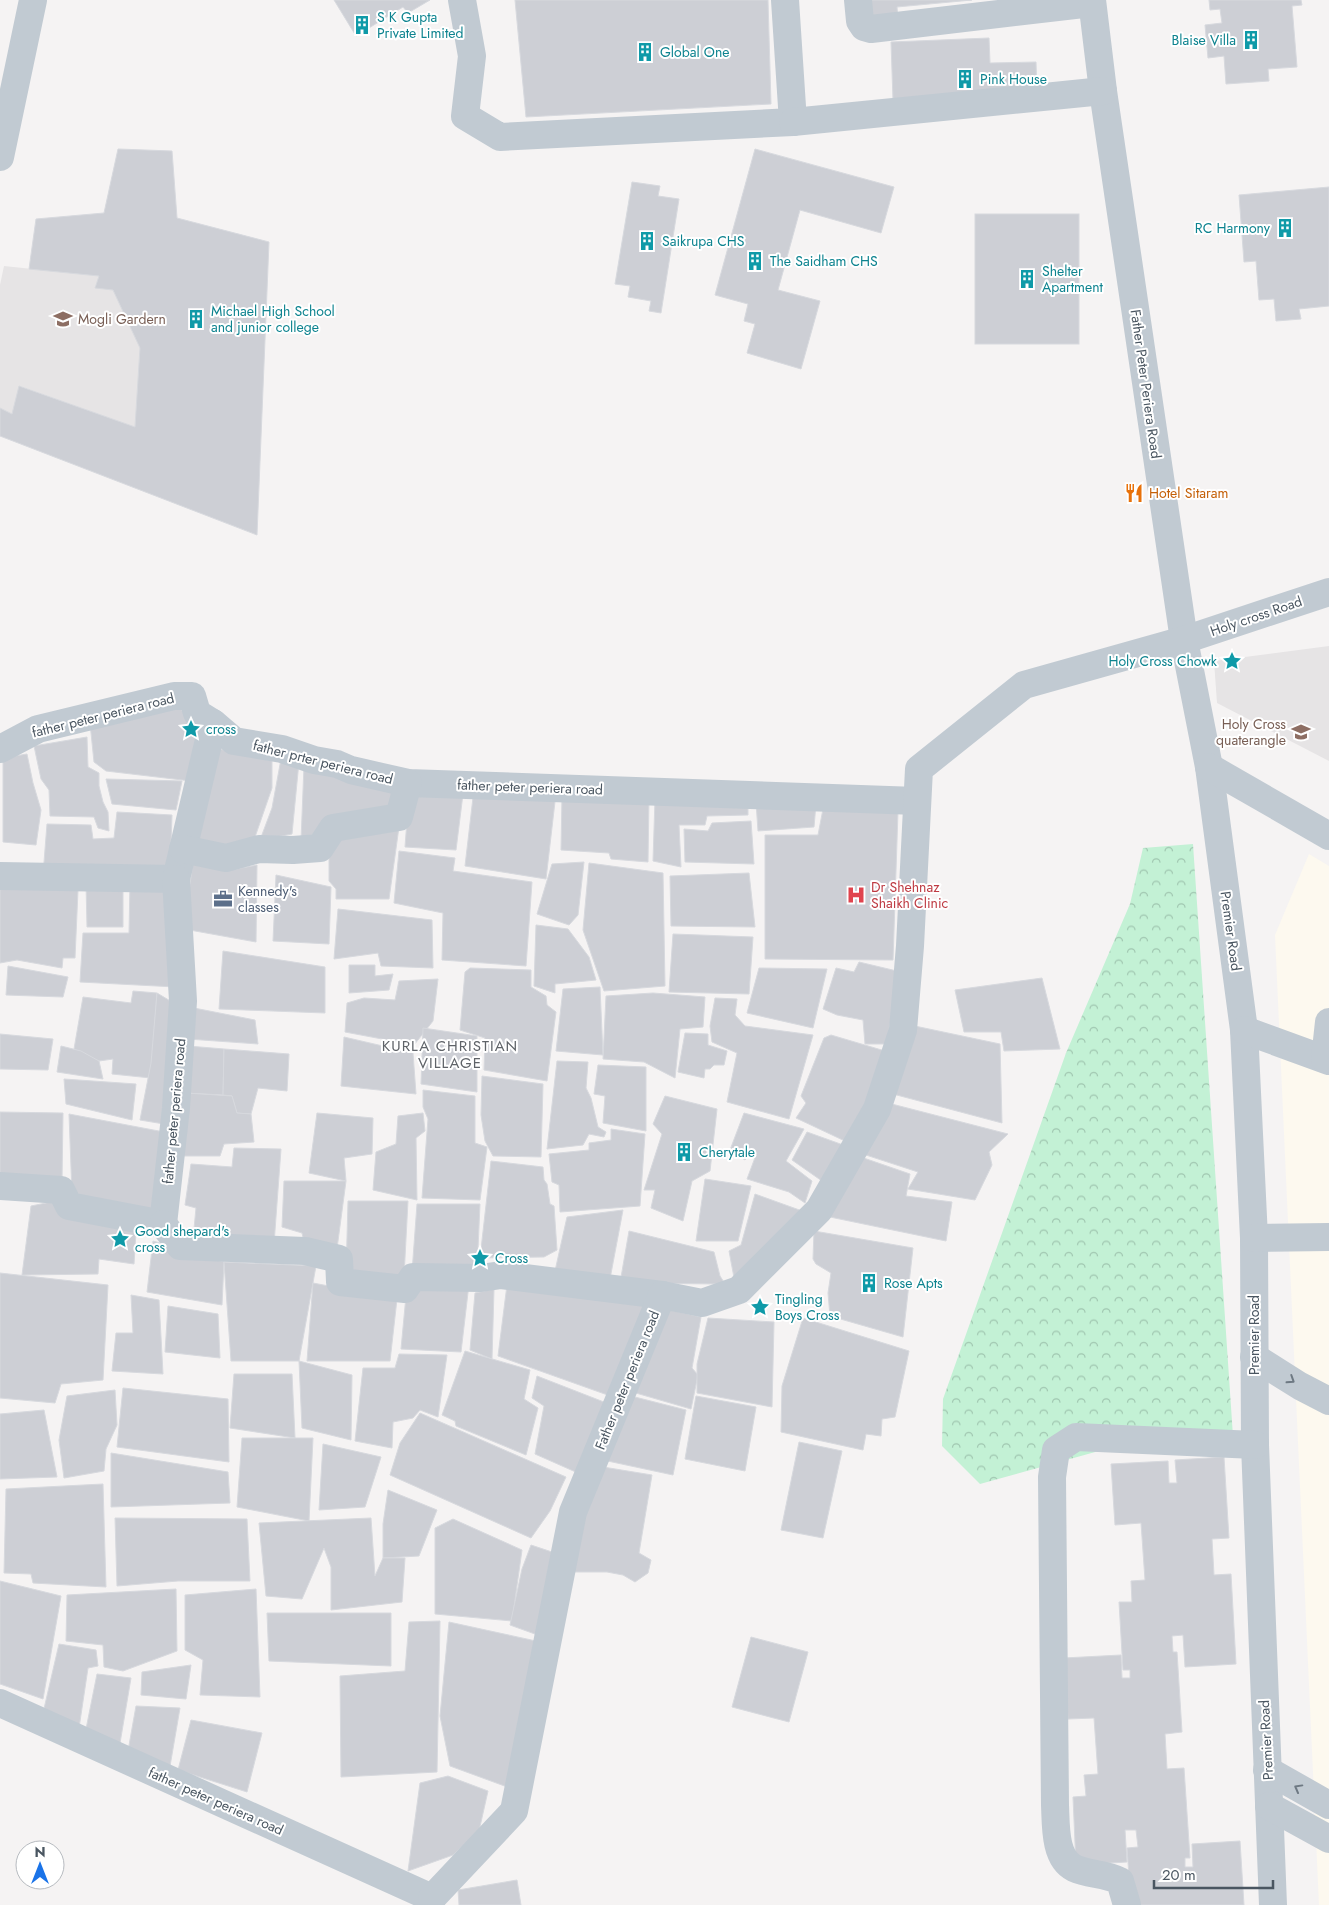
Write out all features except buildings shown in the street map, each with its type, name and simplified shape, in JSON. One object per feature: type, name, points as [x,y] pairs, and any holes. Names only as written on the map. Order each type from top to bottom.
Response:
[{"type":"street","points":[[0,157],[33,0]]},
{"type":"street","points":[[462,0],[472,56],[465,116],[500,137],[793,122],[1103,91]]},
{"type":"street","points":[[785,0],[793,122]]},
{"type":"street","points":[[858,0],[860,21],[864,27],[871,28],[1092,1]]},
{"type":"street","name":"Father Peter Periera Road","points":[[1092,1],[1103,91],[1184,640],[1209,767]]},
{"type":"street","name":"Holy cross Road","points":[[1184,640],[1329,592]]},
{"type":"street","name":"Father peter periera road","points":[[432,1902],[514,1811],[572,1512],[662,1295],[702,1303],[739,1290],[819,1210],[877,1109],[903,1030],[910,946],[919,769],[1024,685],[1184,640]]},
{"type":"street","name":"father peter periera road","points":[[0,748],[38,729],[174,696],[192,696],[197,713],[214,723],[176,879],[183,1001],[176,1108],[163,1224],[180,1246],[305,1251],[339,1259],[340,1282],[405,1289],[413,1278],[517,1276],[662,1295]]},
{"type":"street","name":"father prter periera road","points":[[214,723],[234,741],[282,749],[314,760],[337,764],[351,770],[408,783]]},
{"type":"street","points":[[1209,767],[1329,836]]},
{"type":"street","name":"Premier Road","points":[[1209,767],[1244,1030],[1254,1238],[1255,1445],[1273,1905]]},
{"type":"street","points":[[183,849],[226,858],[259,849],[293,850],[320,848],[333,828],[399,818],[408,783]]},
{"type":"street","name":"father peter periera road","points":[[408,783],[917,801]]},
{"type":"street","points":[[0,876],[176,879]]},
{"type":"street","points":[[1244,1030],[1327,1060],[1329,1022]]},
{"type":"street","points":[[0,1186],[61,1190],[69,1206],[163,1224]]},
{"type":"street","points":[[1254,1238],[1329,1237]]},
{"type":"street","points":[[1254,1356],[1300,1386],[1329,1402]]},
{"type":"street","points":[[1127,1905],[1120,1881],[1109,1875],[1073,1867],[1066,1861],[1060,1850],[1057,1832],[1052,1477],[1056,1450],[1076,1437],[1255,1445]]},
{"type":"street","name":"father peter periera road","points":[[0,1704],[432,1902]]},
{"type":"street","points":[[1267,1770],[1329,1805]]},
{"type":"street","points":[[1269,1806],[1329,1839]]},
{"type":"shaded area","name":"Mogli Gardern","points":[[4,266],[99,276],[95,287],[113,290],[140,348],[135,427],[20,386],[12,414],[0,408],[0,285]]},
{"type":"shaded area","name":"Holy Cross quaterangle","points":[[1329,646],[1329,761],[1217,703],[1214,661]]},
{"type":"shaded area","points":[[1309,854],[1329,866],[1329,1905],[1319,1905],[1275,935]]},
{"type":"green space","points":[[1193,844],[1234,1451],[1106,1449],[980,1484],[942,1446],[943,1399],[1066,1053],[1130,904],[1143,848]]},
{"type":"place","name":"S K Gupta Private Limited","points":[[362,25]]},
{"type":"place","name":"Blaise Villa","points":[[1251,40]]},
{"type":"place","name":"Global One","points":[[645,52]]},
{"type":"place","name":"Pink House","points":[[965,79]]},
{"type":"place","name":"RC Harmony","points":[[1285,228]]},
{"type":"place","name":"Saikrupa CHS","points":[[647,241]]},
{"type":"place","name":"The Saidham CHS","points":[[755,261]]},
{"type":"place","name":"Shelter Apartment","points":[[1027,279]]},
{"type":"place","name":"Mogli Gardern","points":[[63,319]]},
{"type":"place","name":"Michael High School and junior college","points":[[196,319]]},
{"type":"place","name":"Hotel Sitaram","points":[[1134,493]]},
{"type":"place","name":"Holy Cross Chowk","points":[[1232,661]]},
{"type":"place","name":"cross","points":[[191,729]]},
{"type":"place","name":"Holy Cross quaterangle","points":[[1301,732]]},
{"type":"place","name":"Dr Shehnaz Shaikh Clinic","points":[[856,895]]},
{"type":"place","name":"Kennedy's classes","points":[[223,899]]},
{"type":"place","name":"Cherytale","points":[[684,1152]]},
{"type":"place","name":"Good shepard's cross","points":[[120,1239]]},
{"type":"place","name":"Cross","points":[[480,1258]]},
{"type":"place","name":"Rose Apts","points":[[869,1283]]},
{"type":"place","name":"Tingling Boys Cross","points":[[760,1307]]},
{"type":"district","name":"KURLA CHRISTIAN VILLAGE","points":[[450,1054]]}]
